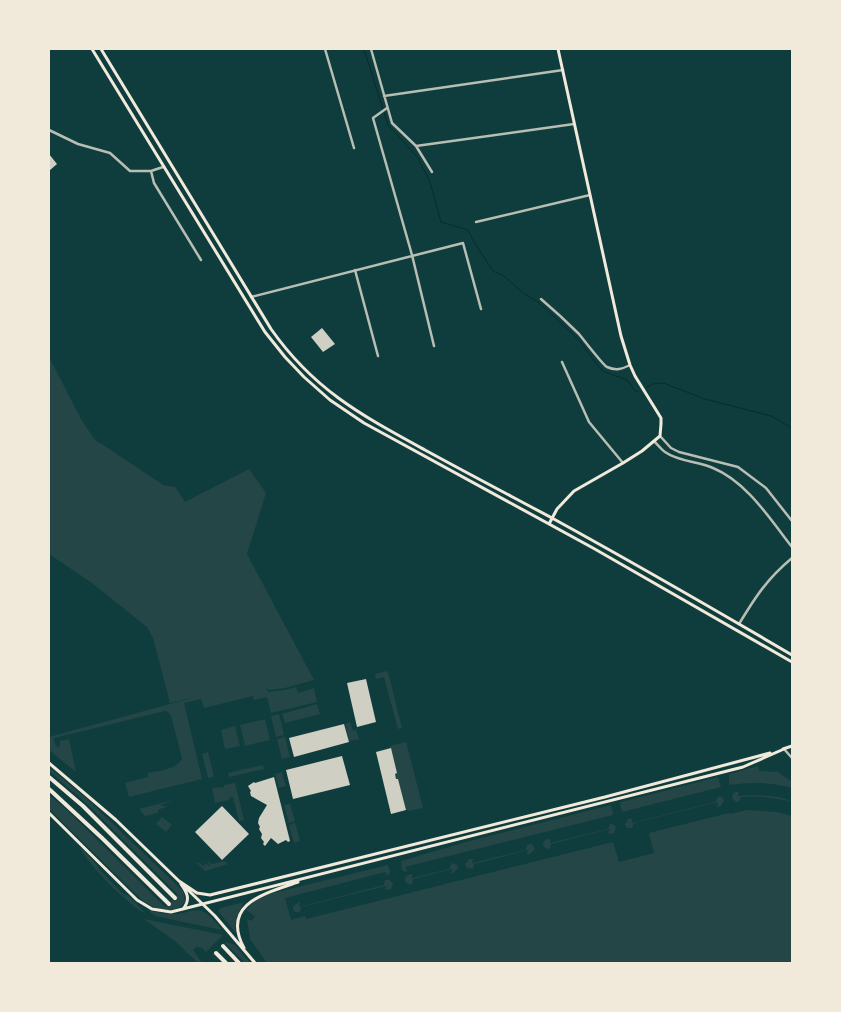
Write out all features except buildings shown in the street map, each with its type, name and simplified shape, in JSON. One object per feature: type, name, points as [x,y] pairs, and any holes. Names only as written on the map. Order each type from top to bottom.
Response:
[{"type":"highway","points":[[49,777],[83,806],[175,898]]},
{"type":"highway","points":[[49,789],[169,904]]},
{"type":"highway","points":[[223,946],[239,963]]},
{"type":"highway","points":[[216,953],[226,963]]},
{"type":"main road","points":[[92,49],[265,332],[285,358],[320,392],[372,428],[549,524],[792,662]]},
{"type":"main road","points":[[101,49],[271,329],[311,376],[343,402],[385,428],[551,518],[792,654]]},
{"type":"main road","points":[[549,524],[551,518],[574,491],[623,463],[654,441],[660,436],[662,424],[630,365],[621,336],[558,49]]},
{"type":"main road","points":[[203,233],[210,229]]},
{"type":"main road","points":[[646,579],[649,573]]},
{"type":"main road","points":[[678,597],[681,591]]},
{"type":"main road","points":[[49,813],[137,900],[158,911],[180,911],[743,767],[792,746]]},
{"type":"main road","points":[[179,881],[197,893],[210,896],[605,797],[784,749]]},
{"type":"main road","points":[[49,763],[110,814],[204,905],[252,959]]},
{"type":"main road","points":[[255,963],[242,944],[238,932],[239,920],[245,908],[260,895],[314,876]]},
{"type":"main road","points":[[179,881],[186,891],[188,898],[186,905],[180,911]]},
{"type":"street","points":[[325,49],[354,148]]},
{"type":"street","points":[[371,49],[386,109],[392,123],[416,146],[432,172]]},
{"type":"street","points":[[384,96],[563,70]]},
{"type":"street","points":[[386,109],[373,118],[412,255],[434,346]]},
{"type":"street","points":[[416,146],[574,124]]},
{"type":"street","points":[[49,130],[78,144],[110,153],[130,171],[152,171],[163,167]]},
{"type":"street","points":[[152,171],[154,183],[201,260]]},
{"type":"street","points":[[476,222],[590,195]]},
{"type":"street","points":[[251,297],[463,243],[481,309]]},
{"type":"street","points":[[355,270],[378,356]]},
{"type":"street","points":[[541,299],[576,332],[596,354],[601,363],[607,367],[619,370],[630,365]]},
{"type":"street","points":[[562,362],[589,422],[623,463]]},
{"type":"street","points":[[660,436],[671,448],[679,452],[738,467],[766,488],[792,521]]},
{"type":"street","points":[[654,441],[666,453],[713,468],[727,476],[759,505],[792,547]]},
{"type":"street","points":[[739,624],[762,587],[792,558]]},
{"type":"street","points":[[784,749],[792,758]]},
{"type":"shaded area","points":[[49,357],[82,421],[96,441],[163,485],[175,487],[185,502],[249,469],[266,493],[247,554],[314,680],[285,688],[269,690],[265,687],[269,692],[296,687],[298,693],[314,688],[317,702],[271,713],[267,697],[254,700],[253,696],[204,708],[201,699],[184,703],[202,779],[129,797],[125,783],[148,777],[148,773],[173,767],[182,758],[171,716],[165,711],[54,738],[56,747],[60,746],[60,741],[69,739],[76,772],[49,750],[49,737],[196,697],[170,703],[153,638],[147,627],[92,583],[49,554]]},
{"type":"shaded area","points":[[387,671],[402,728],[398,729],[384,677],[376,679],[375,674]]},
{"type":"shaded area","points":[[317,704],[320,714],[285,723],[282,714]]},
{"type":"shaded area","points":[[279,714],[284,735],[276,737],[271,716]]},
{"type":"shaded area","points":[[265,719],[270,740],[245,746],[240,725]]},
{"type":"shaded area","points":[[350,722],[353,731],[356,730],[359,739],[349,741],[345,724]]},
{"type":"shaded area","points":[[235,726],[240,746],[225,749],[221,730]]},
{"type":"shaded area","points":[[285,737],[290,757],[282,759],[277,739]]},
{"type":"shaded area","points":[[406,742],[423,808],[409,811],[406,810],[398,779],[396,779],[395,774],[397,773],[390,746]]},
{"type":"shaded area","points":[[208,752],[214,777],[208,778],[202,754]]},
{"type":"shaded area","points":[[263,765],[264,769],[229,777],[228,773]]},
{"type":"shaded area","points":[[758,766],[759,771],[778,772],[792,782],[792,788],[761,783],[729,785],[729,774]]},
{"type":"shaded area","points":[[49,767],[87,799],[183,891],[185,900],[182,905],[172,910],[166,910],[154,907],[143,901],[49,809],[49,795],[65,808],[165,907],[178,895],[88,805],[49,771]]},
{"type":"shaded area","points":[[282,772],[286,786],[279,788],[275,774]]},
{"type":"shaded area","points":[[718,777],[721,787],[622,812],[621,802]]},
{"type":"shaded area","points":[[235,783],[244,820],[239,821],[233,797],[229,798],[229,800],[215,803],[212,788],[224,787],[224,785]]},
{"type":"shaded area","points":[[736,792],[739,792],[738,796],[773,796],[792,802],[773,798],[741,797],[739,802],[736,802],[732,798]]},
{"type":"shaded area","points":[[719,796],[724,800],[721,806],[717,807],[718,802],[634,823],[632,828],[627,828],[625,825],[628,819],[632,819],[632,823],[715,802]]},
{"type":"shaded area","points":[[174,800],[161,805],[168,806],[158,810],[158,813],[145,816],[139,809]]},
{"type":"shaded area","points":[[290,804],[295,821],[289,823],[284,805]]},
{"type":"shaded area","points":[[611,805],[613,815],[405,867],[407,871],[405,872],[402,869],[401,861],[466,842]]},
{"type":"shaded area","points":[[747,810],[777,812],[792,816],[792,963],[267,963],[250,939],[247,919],[252,921],[255,916],[246,910],[254,901],[269,894],[388,865],[390,872],[388,876],[385,872],[285,898],[291,920],[305,916],[306,919],[613,842],[619,862],[654,853],[649,833]]},
{"type":"shaded area","points":[[162,817],[172,825],[166,832],[156,824]]},
{"type":"shaded area","points":[[295,823],[300,841],[294,843],[289,825]]},
{"type":"shaded area","points":[[610,824],[616,826],[614,833],[608,834],[610,829],[551,844],[550,849],[545,848],[543,845],[547,839],[550,839],[550,843],[608,829]]},
{"type":"shaded area","points":[[530,844],[535,849],[530,854],[527,854],[528,850],[474,864],[473,869],[467,868],[465,865],[469,859],[473,859],[472,863],[526,850],[527,845]]},
{"type":"shaded area","points":[[80,847],[122,893],[129,896],[146,914],[130,903],[109,884]]},
{"type":"shaded area","points":[[207,861],[212,864],[224,861],[228,864],[205,871],[197,863],[205,867],[204,862],[210,865]]},
{"type":"shaded area","points":[[453,863],[458,868],[451,874],[452,869],[413,879],[412,884],[408,884],[405,881],[408,875],[412,874],[412,878],[449,869]]},
{"type":"shaded area","points":[[385,880],[390,880],[393,884],[391,889],[385,890],[386,886],[301,907],[300,912],[295,912],[293,909],[293,906],[300,902],[299,907],[384,885]]},
{"type":"shaded area","points":[[244,902],[236,918],[235,932],[218,911],[220,908]]},
{"type":"shaded area","points":[[148,910],[172,914],[196,910],[202,911],[211,917],[222,930],[155,916]]},
{"type":"shaded area","points":[[144,919],[223,935],[206,952],[202,948],[196,947],[193,950],[202,963],[198,963],[175,941]]},
{"type":"shaded area","points":[[227,942],[235,945],[250,963],[245,963],[226,944],[212,955]]},
{"type":"waterway","points":[[364,49],[388,125],[418,158],[430,182],[441,222],[468,230],[493,271],[504,276],[523,293],[538,302],[578,339],[598,366],[605,372],[627,380],[636,392],[638,391]]},
{"type":"waterway","points":[[647,387],[663,383],[705,399],[771,416],[792,428]]}]
